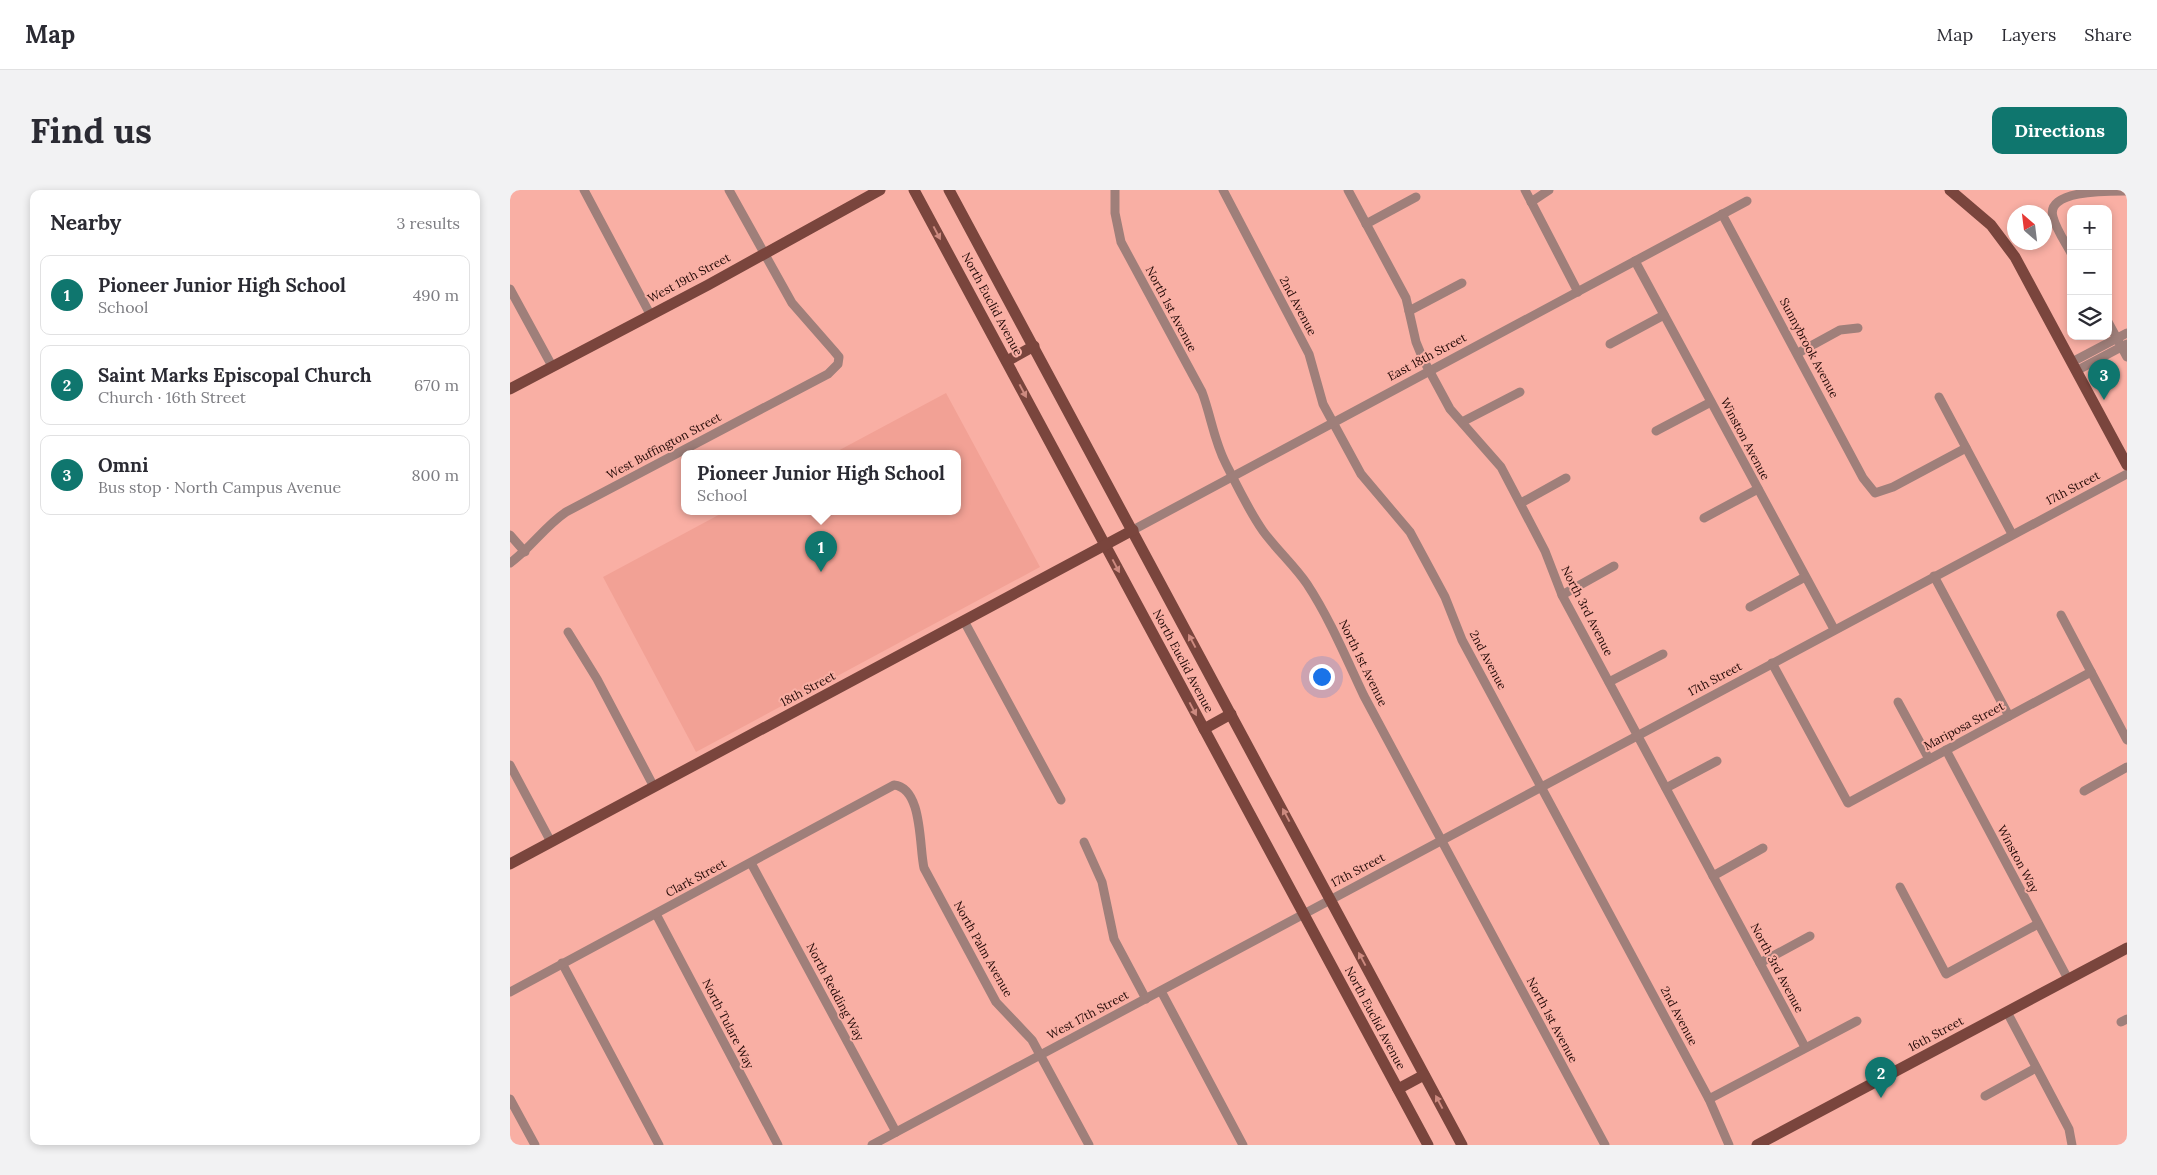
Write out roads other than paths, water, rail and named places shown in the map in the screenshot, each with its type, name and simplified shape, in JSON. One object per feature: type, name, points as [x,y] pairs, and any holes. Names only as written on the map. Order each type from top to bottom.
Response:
[{"type":"main road","name":"West 19th Street","points":[[510,389],[880,190]]},
{"type":"main road","name":"North Euclid Avenue","points":[[914,190],[1428,1145]]},
{"type":"main road","name":"North Euclid Avenue","points":[[949,190],[1462,1145]]},
{"type":"main road","points":[[1950,190],[1979,212],[2004,240],[2127,465]]},
{"type":"main road","points":[[1006,361],[1034,346]]},
{"type":"main road","name":"East 18th Street","points":[[1119,538],[1133,530]]},
{"type":"main road","name":"18th Street","points":[[510,864],[1119,538]]},
{"type":"main road","points":[[1204,729],[1231,714]]},
{"type":"main road","name":"16th Street","points":[[1757,1145],[2127,948]]},
{"type":"main road","points":[[1398,1089],[1424,1075]]},
{"type":"street","points":[[584,190],[650,314]]},
{"type":"street","points":[[729,190],[763,252]]},
{"type":"street","name":"North 1st Avenue","points":[[1116,190],[1115,213],[1121,242],[1202,392],[1210,412],[1218,446],[1232,477],[1262,529],[1305,581],[1315,597],[1346,653],[1364,696],[1440,840],[1605,1145]]},
{"type":"street","name":"2nd Avenue","points":[[1223,190],[1309,354],[1324,404],[1333,422],[1361,474],[1410,532],[1445,597],[1462,640],[1709,1099],[1729,1145]]},
{"type":"street","name":"North 3rd Avenue","points":[[1348,190],[1406,298],[1416,342],[1450,409],[1501,467],[1545,551],[1562,595],[1805,1047]]},
{"type":"street","points":[[1525,190],[1578,292]]},
{"type":"street","points":[[1531,202],[1549,190]]},
{"type":"street","points":[[2070,250],[2053,218],[2055,203],[2061,196],[2071,192],[2127,191]]},
{"type":"street","points":[[1366,224],[1416,197]]},
{"type":"street","name":"East 18th Street","points":[[1133,530],[1748,201]]},
{"type":"street","name":"Sunnybrook Avenue","points":[[1722,214],[1864,478],[1875,493],[1893,487],[1966,448]]},
{"type":"street","name":"West Buffington Street","points":[[684,450],[828,374],[838,364],[839,358],[834,351],[795,308],[763,252]]},
{"type":"street","name":"Winston Avenue","points":[[1635,261],[1834,630]]},
{"type":"street","points":[[1409,311],[1462,283]]},
{"type":"street","points":[[510,289],[552,366]]},
{"type":"street","points":[[1610,344],[1664,314]]},
{"type":"street","points":[[1798,353],[1840,330],[1858,328]]},
{"type":"street","points":[[2112,328],[2127,357]]},
{"type":"street","points":[[2074,366],[2121,343],[2127,333]]},
{"type":"street","points":[[1462,422],[1520,392]]},
{"type":"street","points":[[1939,397],[2012,534]]},
{"type":"street","points":[[1656,432],[1711,402]]},
{"type":"street","name":"West Buffington Street","points":[[510,563],[525,552],[542,531],[566,512],[681,451]]},
{"type":"street","name":"17th Street","points":[[1316,907],[2127,474]]},
{"type":"street","points":[[1520,502],[1566,478]]},
{"type":"street","points":[[1704,518],[1758,489]]},
{"type":"street","points":[[510,535],[525,552]]},
{"type":"street","points":[[1562,595],[1614,566]]},
{"type":"street","points":[[1934,576],[2009,716]]},
{"type":"street","points":[[1750,607],[1805,577]]},
{"type":"street","points":[[2061,615],[2127,740]]},
{"type":"street","points":[[964,621],[1060,800]]},
{"type":"street","points":[[568,632],[597,679],[654,787]]},
{"type":"street","points":[[1610,682],[1663,654]]},
{"type":"street","name":"Mariposa Street","points":[[1772,662],[1848,802],[2091,672]]},
{"type":"street","points":[[1898,702],[1929,759]]},
{"type":"street","name":"Winston Way","points":[[1946,750],[2068,979]]},
{"type":"street","points":[[1666,788],[1717,761]]},
{"type":"street","points":[[510,765],[551,842]]},
{"type":"street","points":[[2084,791],[2127,767]]},
{"type":"street","name":"Clark Street","points":[[510,992],[894,785]]},
{"type":"street","name":"North Palm Avenue","points":[[894,785],[906,789],[909,795],[920,827],[920,853],[924,868],[991,993],[996,1002],[1032,1040],[1089,1145]]},
{"type":"street","points":[[1084,842],[1102,882],[1114,939],[1146,998]]},
{"type":"street","points":[[1713,876],[1763,848]]},
{"type":"street","name":"North Redding Way","points":[[751,863],[896,1132]]},
{"type":"street","points":[[1900,887],[1946,974],[2038,924]]},
{"type":"street","name":"West 17th Street","points":[[872,1145],[1316,907]]},
{"type":"street","name":"North Tulare Way","points":[[656,914],[778,1145]]},
{"type":"street","points":[[1760,963],[1810,936]]},
{"type":"street","points":[[562,963],[659,1145]]},
{"type":"street","points":[[1160,991],[1243,1145]]},
{"type":"street","points":[[2007,1012],[2069,1129],[2072,1145]]},
{"type":"street","points":[[1709,1099],[1857,1021]]},
{"type":"street","points":[[1985,1096],[2036,1068]]},
{"type":"street","points":[[510,1099],[535,1145]]},
{"type":"place","name":"Omni","points":[[2104,400]]},
{"type":"place","name":"Pioneer Junior High School","points":[[821,572]]},
{"type":"place","name":"Saint Marks Episcopal Church","points":[[1881,1098]]}]
